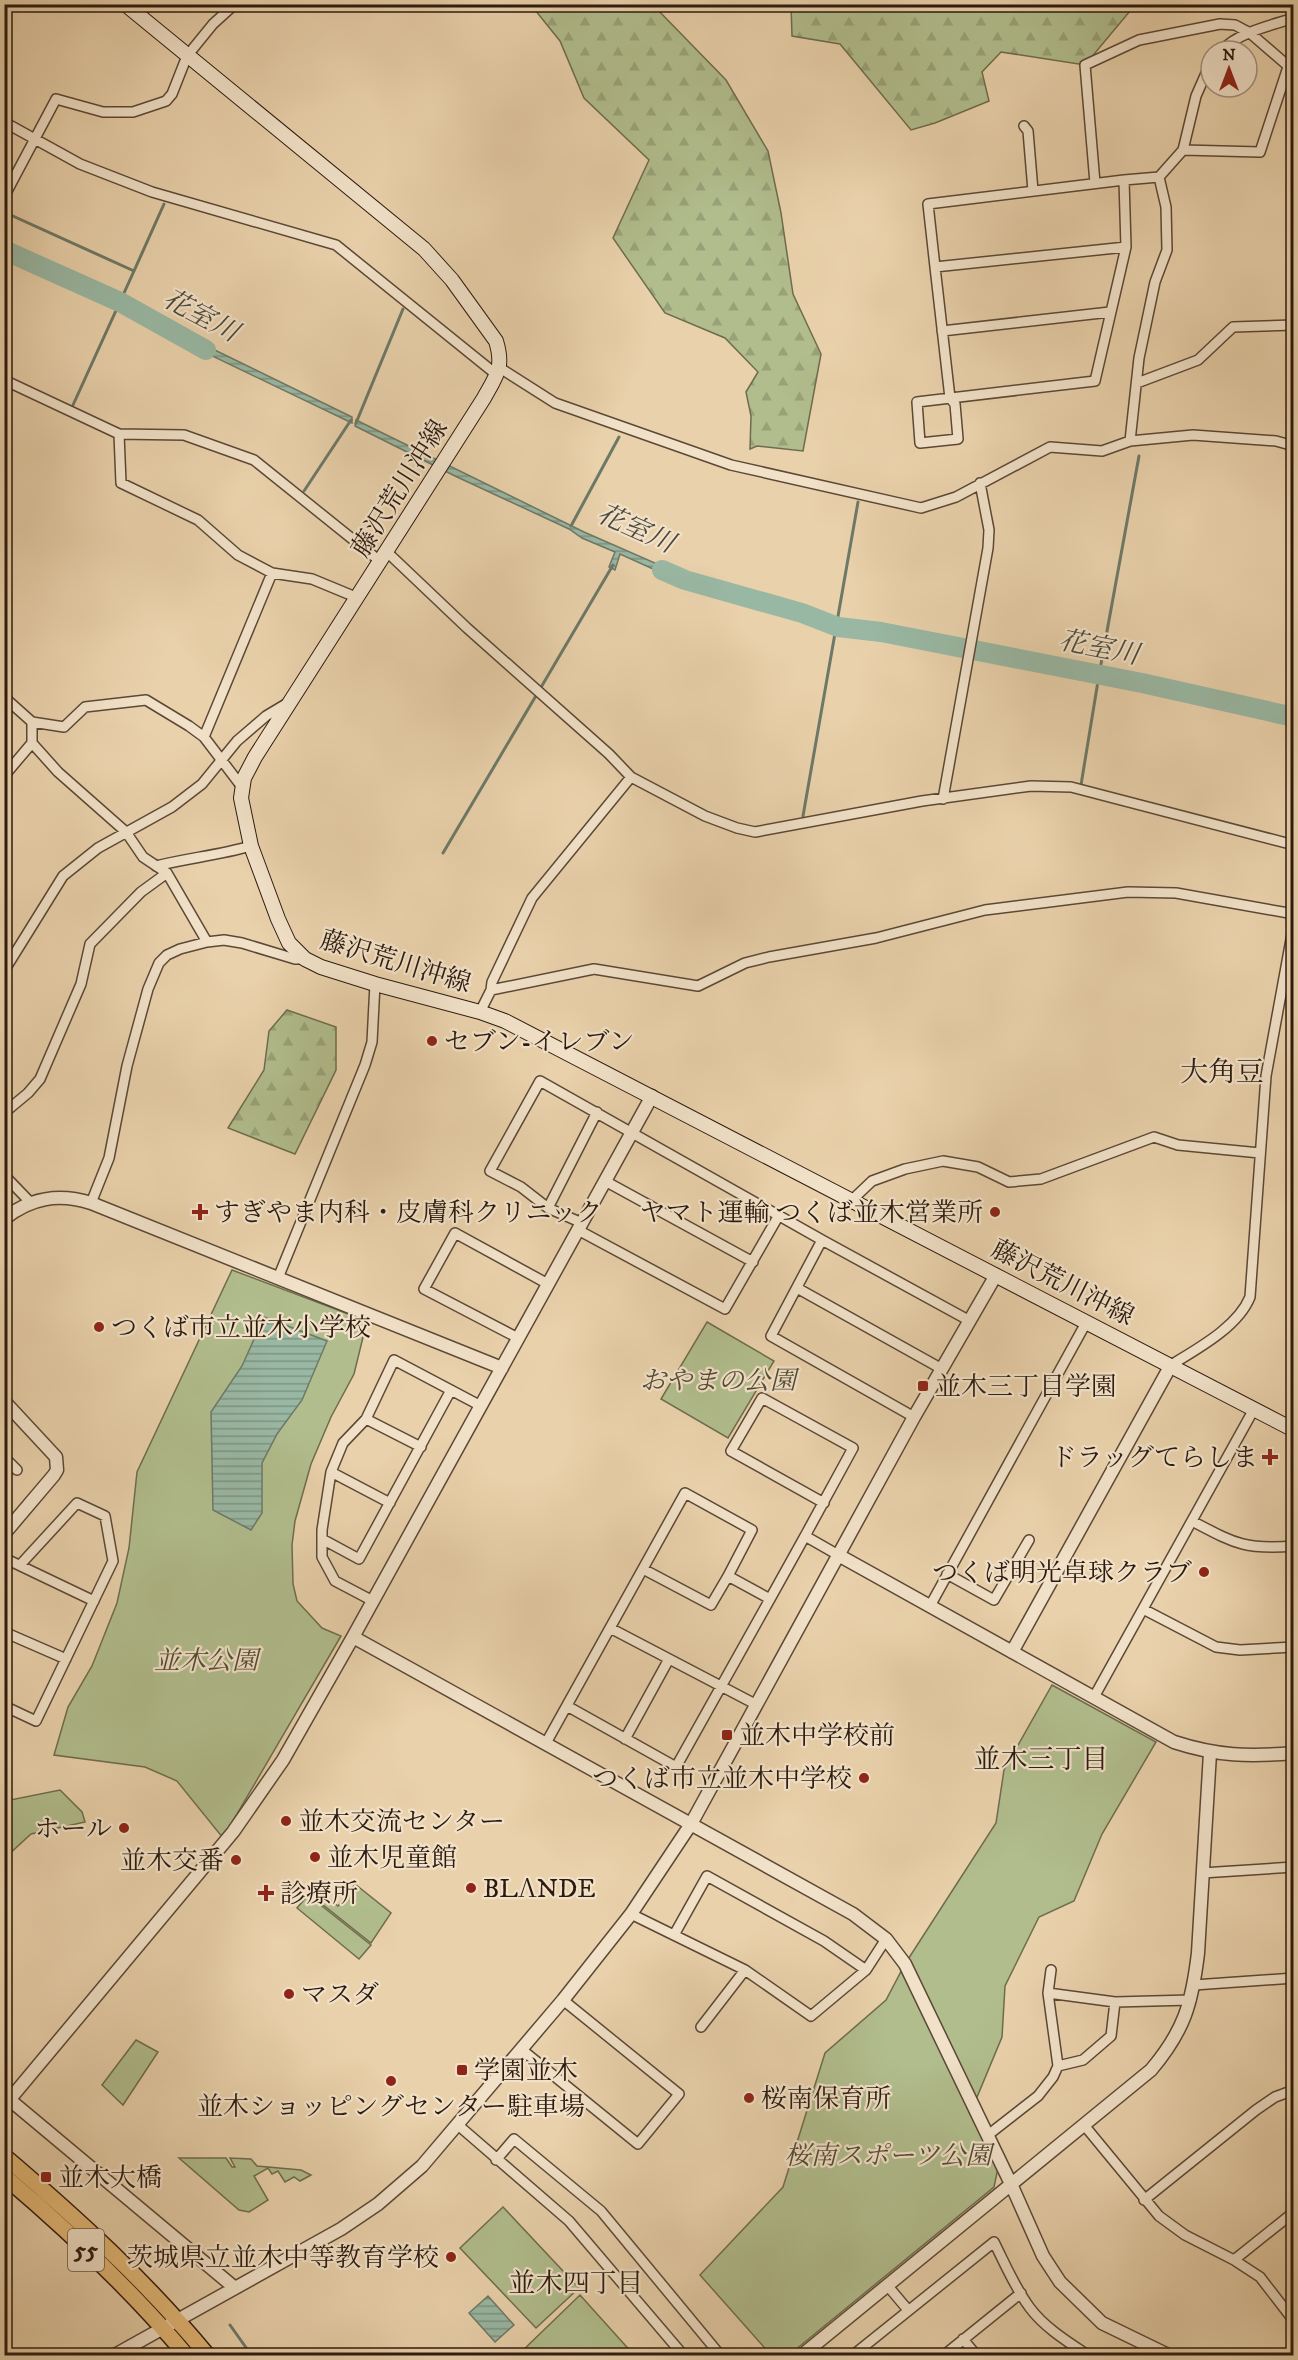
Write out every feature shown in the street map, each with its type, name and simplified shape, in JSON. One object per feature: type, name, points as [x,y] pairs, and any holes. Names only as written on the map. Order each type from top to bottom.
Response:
[{"type":"main road","points":[[125,4],[363,198],[441,266],[496,341],[498,372]]},
{"type":"main road","name":"藤沢荒川沖線","points":[[498,372],[358,598],[288,703],[244,778],[241,798],[251,846],[283,932],[295,951],[321,967],[505,1021],[1087,1321],[1293,1430]]},
{"type":"main road","name":"55","points":[[4,2156],[58,2201],[107,2247],[178,2320],[208,2355]]},
{"type":"main road","name":"55","points":[[4,2176],[51,2215],[164,2328],[187,2355]]},
{"type":"street","points":[[4,197],[56,99],[103,112],[133,112],[166,101],[172,94],[187,56],[213,24],[236,4]]},
{"type":"street","points":[[1237,39],[1293,18]]},
{"type":"street","points":[[1095,183],[1085,65],[1139,40],[1220,24],[1235,25],[1250,33],[1291,69],[1260,152],[1183,150]]},
{"type":"street","points":[[1124,180],[1126,246],[1095,381],[950,398],[917,402],[920,443],[958,439],[955,404],[950,398],[928,204],[1095,183],[1124,180],[1159,177],[1183,150],[1199,89]]},
{"type":"street","points":[[4,122],[80,164],[152,192],[336,245],[498,372],[555,404],[731,465],[921,508],[956,497],[1050,447],[1102,451],[1130,441],[1193,435],[1276,441],[1293,446]]},
{"type":"street","points":[[1024,126],[1028,131],[1033,191]]},
{"type":"street","points":[[1130,441],[1138,358],[1155,282],[1167,250],[1166,207],[1159,177]]},
{"type":"street","points":[[935,267],[1126,246]]},
{"type":"street","points":[[942,331],[1110,312]]},
{"type":"street","points":[[1137,383],[1198,360],[1233,327],[1293,325]]},
{"type":"street","points":[[4,380],[119,434],[184,435],[254,460],[384,557],[609,754],[631,777],[705,816],[737,828],[755,832],[922,801],[1030,786],[1071,787],[1293,845]]},
{"type":"street","points":[[119,434],[121,483],[198,520],[238,555],[272,573],[312,579],[358,598]]},
{"type":"street","points":[[943,799],[988,548],[989,530],[980,483]]},
{"type":"street","points":[[204,737],[272,573]]},
{"type":"street","points":[[4,697],[32,722],[64,727],[85,707],[146,700],[204,737],[242,787]]},
{"type":"street","points":[[4,971],[63,876],[98,848],[172,807],[202,783],[237,741],[259,722],[288,703]]},
{"type":"street","points":[[4,776],[32,742],[32,722]]},
{"type":"street","points":[[32,742],[58,772],[126,832],[144,857],[166,873],[207,942]]},
{"type":"street","points":[[480,1012],[532,898],[631,777]]},
{"type":"street","points":[[156,866],[186,858],[222,855],[251,846]]},
{"type":"street","points":[[4,1113],[28,1093],[40,1079],[81,984],[90,944],[141,892],[166,873]]},
{"type":"street","points":[[491,990],[594,969],[698,986],[745,963],[769,957],[876,938],[985,910],[1128,892],[1176,893],[1293,914]]},
{"type":"street","points":[[1012,1652],[1171,1365],[1231,1324],[1247,1305],[1252,1283],[1266,1076],[1293,923]]},
{"type":"street","points":[[92,1203],[109,1158],[127,1066],[154,972],[159,963],[167,955],[207,942],[224,940],[295,959],[305,959]]},
{"type":"street","points":[[278,1278],[365,1065],[372,1042],[375,984]]},
{"type":"street","points":[[779,1215],[725,1309],[580,1227],[548,1208],[521,1187],[490,1171],[540,1081],[970,1321]]},
{"type":"street","points":[[235,2288],[7,2097],[249,1810],[283,1760],[652,1096]]},
{"type":"street","points":[[548,1208],[597,1112]]},
{"type":"street","points":[[852,1200],[872,1181],[905,1169],[943,1161],[978,1167],[1009,1182],[1041,1179],[1154,1137],[1178,1145],[1260,1153]]},
{"type":"street","points":[[4,1175],[31,1203]]},
{"type":"street","points":[[605,1181],[753,1262]]},
{"type":"street","points":[[4,1219],[43,1198],[61,1197],[92,1203],[502,1368]]},
{"type":"street","points":[[518,1338],[424,1289],[455,1233],[548,1284]]},
{"type":"street","points":[[822,1240],[771,1336],[914,1417]]},
{"type":"street","points":[[113,2355],[341,2229],[378,2204],[422,2166],[562,2000],[631,1914],[690,1824],[840,1556],[914,1417],[996,1275]]},
{"type":"street","points":[[797,1288],[942,1369]]},
{"type":"street","points":[[930,1606],[1087,1321]]},
{"type":"street","points":[[373,1601],[335,1581],[322,1557],[322,1539],[331,1472],[343,1443],[366,1419],[394,1360],[481,1406]]},
{"type":"street","points":[[322,1539],[359,1559],[451,1390]]},
{"type":"street","points":[[567,1706],[676,1767],[824,1503],[853,1448],[762,1398],[731,1451],[824,1503]]},
{"type":"street","points":[[4,1401],[56,1457],[58,1464],[54,1476],[4,1534]]},
{"type":"street","points":[[1095,1697],[1254,1409]]},
{"type":"street","points":[[366,1419],[421,1447]]},
{"type":"street","points":[[4,1457],[17,1470]]},
{"type":"street","points":[[331,1472],[390,1503]]},
{"type":"street","points":[[546,1743],[685,1493],[752,1530],[711,1605],[643,1569]]},
{"type":"street","points":[[4,1706],[36,1721],[114,1561],[105,1516],[77,1503],[21,1565]]},
{"type":"street","points":[[1192,1521],[1234,1543],[1267,1548],[1293,1546]]},
{"type":"street","points":[[805,1536],[1174,1742],[1210,1753],[1263,1755],[1293,1753]]},
{"type":"street","points":[[947,1574],[994,1600],[1029,1540]]},
{"type":"street","points":[[4,1558],[94,1601]]},
{"type":"street","points":[[728,1576],[770,1599]]},
{"type":"street","points":[[1143,1609],[1216,1647],[1240,1650],[1293,1647]]},
{"type":"street","points":[[610,1628],[757,1705]]},
{"type":"street","points":[[4,1632],[66,1659]]},
{"type":"street","points":[[353,1637],[853,1914],[886,1939],[904,1964],[988,2135],[1043,2256],[1059,2282],[1102,2323],[1170,2355]]},
{"type":"street","points":[[625,1738],[669,1659]]},
{"type":"street","points":[[801,2355],[1156,2064],[1179,2031],[1191,2000],[1198,1953],[1210,1753]]},
{"type":"street","points":[[1202,1873],[1293,1867]]},
{"type":"street","points":[[674,1935],[707,1876],[824,1941],[866,1970]]},
{"type":"street","points":[[631,1914],[745,1970],[811,2016],[866,1970],[886,1939]]},
{"type":"street","points":[[701,2027],[745,1970]]},
{"type":"street","points":[[988,2135],[1038,2096],[1053,2077],[1058,2066],[1048,1993],[1051,1970]]},
{"type":"street","points":[[1194,1985],[1293,1978]]},
{"type":"street","points":[[1048,1993],[1115,2002],[1191,2000]]},
{"type":"street","points":[[521,2049],[638,2144],[679,2094],[562,2000]]},
{"type":"street","points":[[1058,2066],[1083,2060],[1111,2037],[1114,2031],[1115,2002]]},
{"type":"street","points":[[1144,2200],[1256,2109],[1275,2097],[1293,2090]]},
{"type":"street","points":[[1084,2125],[1144,2200],[1171,2227],[1234,2260],[1260,2277],[1293,2321]]},
{"type":"street","points":[[458,2126],[569,2222],[684,2355]]},
{"type":"street","points":[[496,2160],[514,2139],[601,2211],[721,2355]]},
{"type":"street","points":[[1234,2260],[1293,2212]]},
{"type":"street","points":[[852,2355],[994,2242],[1031,2309],[1054,2331],[1089,2355]]},
{"type":"street","points":[[887,2285],[908,2310]]},
{"type":"street","points":[[943,2355],[1021,2293]]},
{"type":"street","points":[[963,2339],[977,2355]]},
{"type":"green space","points":[[791,4],[1135,5],[1085,65],[1001,52],[982,72],[989,101],[935,123],[911,130],[840,44],[792,36]]},
{"type":"green space","points":[[531,5],[653,5],[726,80],[768,151],[781,213],[793,294],[821,354],[803,451],[757,446],[750,449],[751,416],[746,392],[758,372],[725,338],[665,313],[613,238],[649,160],[584,98],[560,41]]},
{"type":"green space","points":[[287,1010],[336,1027],[336,1070],[295,1154],[228,1128],[264,1070],[269,1031]]},
{"type":"green space","name":"並木公園","points":[[232,1270],[367,1321],[354,1374],[331,1417],[311,1464],[295,1521],[292,1545],[293,1584],[297,1601],[322,1628],[341,1636],[223,1838],[177,1781],[145,1767],[54,1755],[68,1707],[92,1666],[117,1603],[129,1548],[137,1472]]},
{"type":"green space","name":"おやまの公園","points":[[707,1322],[774,1361],[728,1438],[661,1399]]},
{"type":"green space","name":"桜南スポーツ公園","points":[[1052,1685],[1156,1742],[1102,1834],[1074,1901],[1039,1917],[1005,1986],[1002,2037],[970,2114],[998,2168],[994,2187],[789,2355],[780,2353],[771,2355],[700,2275],[783,2187],[825,2053],[886,2000],[905,1964],[996,1823],[1004,1770]]},
{"type":"green space","points":[[60,1790],[82,1812],[85,1822],[31,1834],[6,1857],[5,1801]]},
{"type":"green space","points":[[355,1884],[391,1913],[371,1943],[312,1896],[316,1890],[338,1906]]},
{"type":"green space","points":[[308,1895],[371,1945],[359,1959],[297,1908]]},
{"type":"green space","points":[[136,2040],[158,2052],[123,2105],[102,2085]]},
{"type":"green space","points":[[179,2158],[226,2158],[232,2167],[235,2167],[230,2158],[251,2159],[257,2166],[301,2170],[311,2175],[300,2181],[294,2177],[285,2182],[278,2171],[272,2174],[268,2168],[254,2176],[268,2200],[249,2212],[239,2210]]},
{"type":"green space","points":[[503,2207],[579,2288],[536,2328],[460,2248]]},
{"type":"green space","points":[[580,2295],[634,2355],[518,2355]]},
{"type":"shaded area","points":[[184,335],[352,417],[352,423],[181,341]]},
{"type":"shaded area","points":[[356,420],[584,532],[687,577],[684,583],[620,554],[615,570],[609,567],[615,552],[355,426]]},
{"type":"shaded area","points":[[264,1317],[327,1341],[302,1400],[277,1434],[262,1463],[262,1513],[251,1530],[213,1510],[211,1412],[242,1366]]},
{"type":"shaded area","points":[[488,2296],[514,2325],[495,2342],[469,2313]]},
{"type":"waterway","points":[[134,271],[164,204]]},
{"type":"waterway","points":[[4,212],[134,271],[73,405]]},
{"type":"waterway","name":"花室川","points":[[4,250],[120,302],[206,350]]},
{"type":"waterway","points":[[356,423],[403,309]]},
{"type":"waterway","points":[[304,491],[351,420]]},
{"type":"waterway","points":[[571,526],[619,437]]},
{"type":"waterway","points":[[1081,785],[1139,456]]},
{"type":"waterway","points":[[803,816],[858,502]]},
{"type":"waterway","points":[[540,689],[613,565]]},
{"type":"waterway","name":"花室川","points":[[662,570],[685,580],[802,613],[838,627],[881,632],[1142,683],[1294,717]]},
{"type":"waterway","points":[[443,853],[537,694]]},
{"type":"waterway","points":[[230,2325],[252,2356]]},
{"type":"place","name":"セブン-イレブン","points":[[432,1041]]},
{"type":"place","name":"すぎやま内科・皮膚科クリニック","points":[[200,1212]]},
{"type":"place","name":"ヤマト運輸 つくば並木営業所","points":[[995,1212]]},
{"type":"place","name":"つくば市立並木小学校","points":[[99,1327]]},
{"type":"place","name":"並木三丁目学園","points":[[923,1386]]},
{"type":"place","name":"ドラッグてらしま","points":[[1270,1457]]},
{"type":"place","name":"つくば明光卓球クラブ","points":[[1204,1572]]},
{"type":"place","name":"並木中学校前","points":[[727,1735]]},
{"type":"place","name":"つくば市立並木中学校","points":[[864,1778]]},
{"type":"place","name":"並木交流センター","points":[[286,1821]]},
{"type":"place","name":"ホール","points":[[124,1828]]},
{"type":"place","name":"並木児童館","points":[[315,1857]]},
{"type":"place","name":"並木交番","points":[[236,1860]]},
{"type":"place","name":"BLΛNDE","points":[[471,1888]]},
{"type":"place","name":"診療所","points":[[266,1893]]},
{"type":"place","name":"マスダ","points":[[289,1994]]},
{"type":"place","name":"学園並木","points":[[462,2070]]},
{"type":"place","name":"並木ショッピングセンター駐車場","points":[[391,2081]]},
{"type":"place","name":"桜南保育所","points":[[749,2098]]},
{"type":"place","name":"並木大橋","points":[[46,2177]]},
{"type":"place","name":"茨城県立並木中等教育学校","points":[[451,2257]]},
{"type":"district","name":"大角豆","points":[[1222,1071]]},
{"type":"district","name":"並木三丁目","points":[[1041,1759]]},
{"type":"district","name":"並木四丁目","points":[[576,2283]]}]
